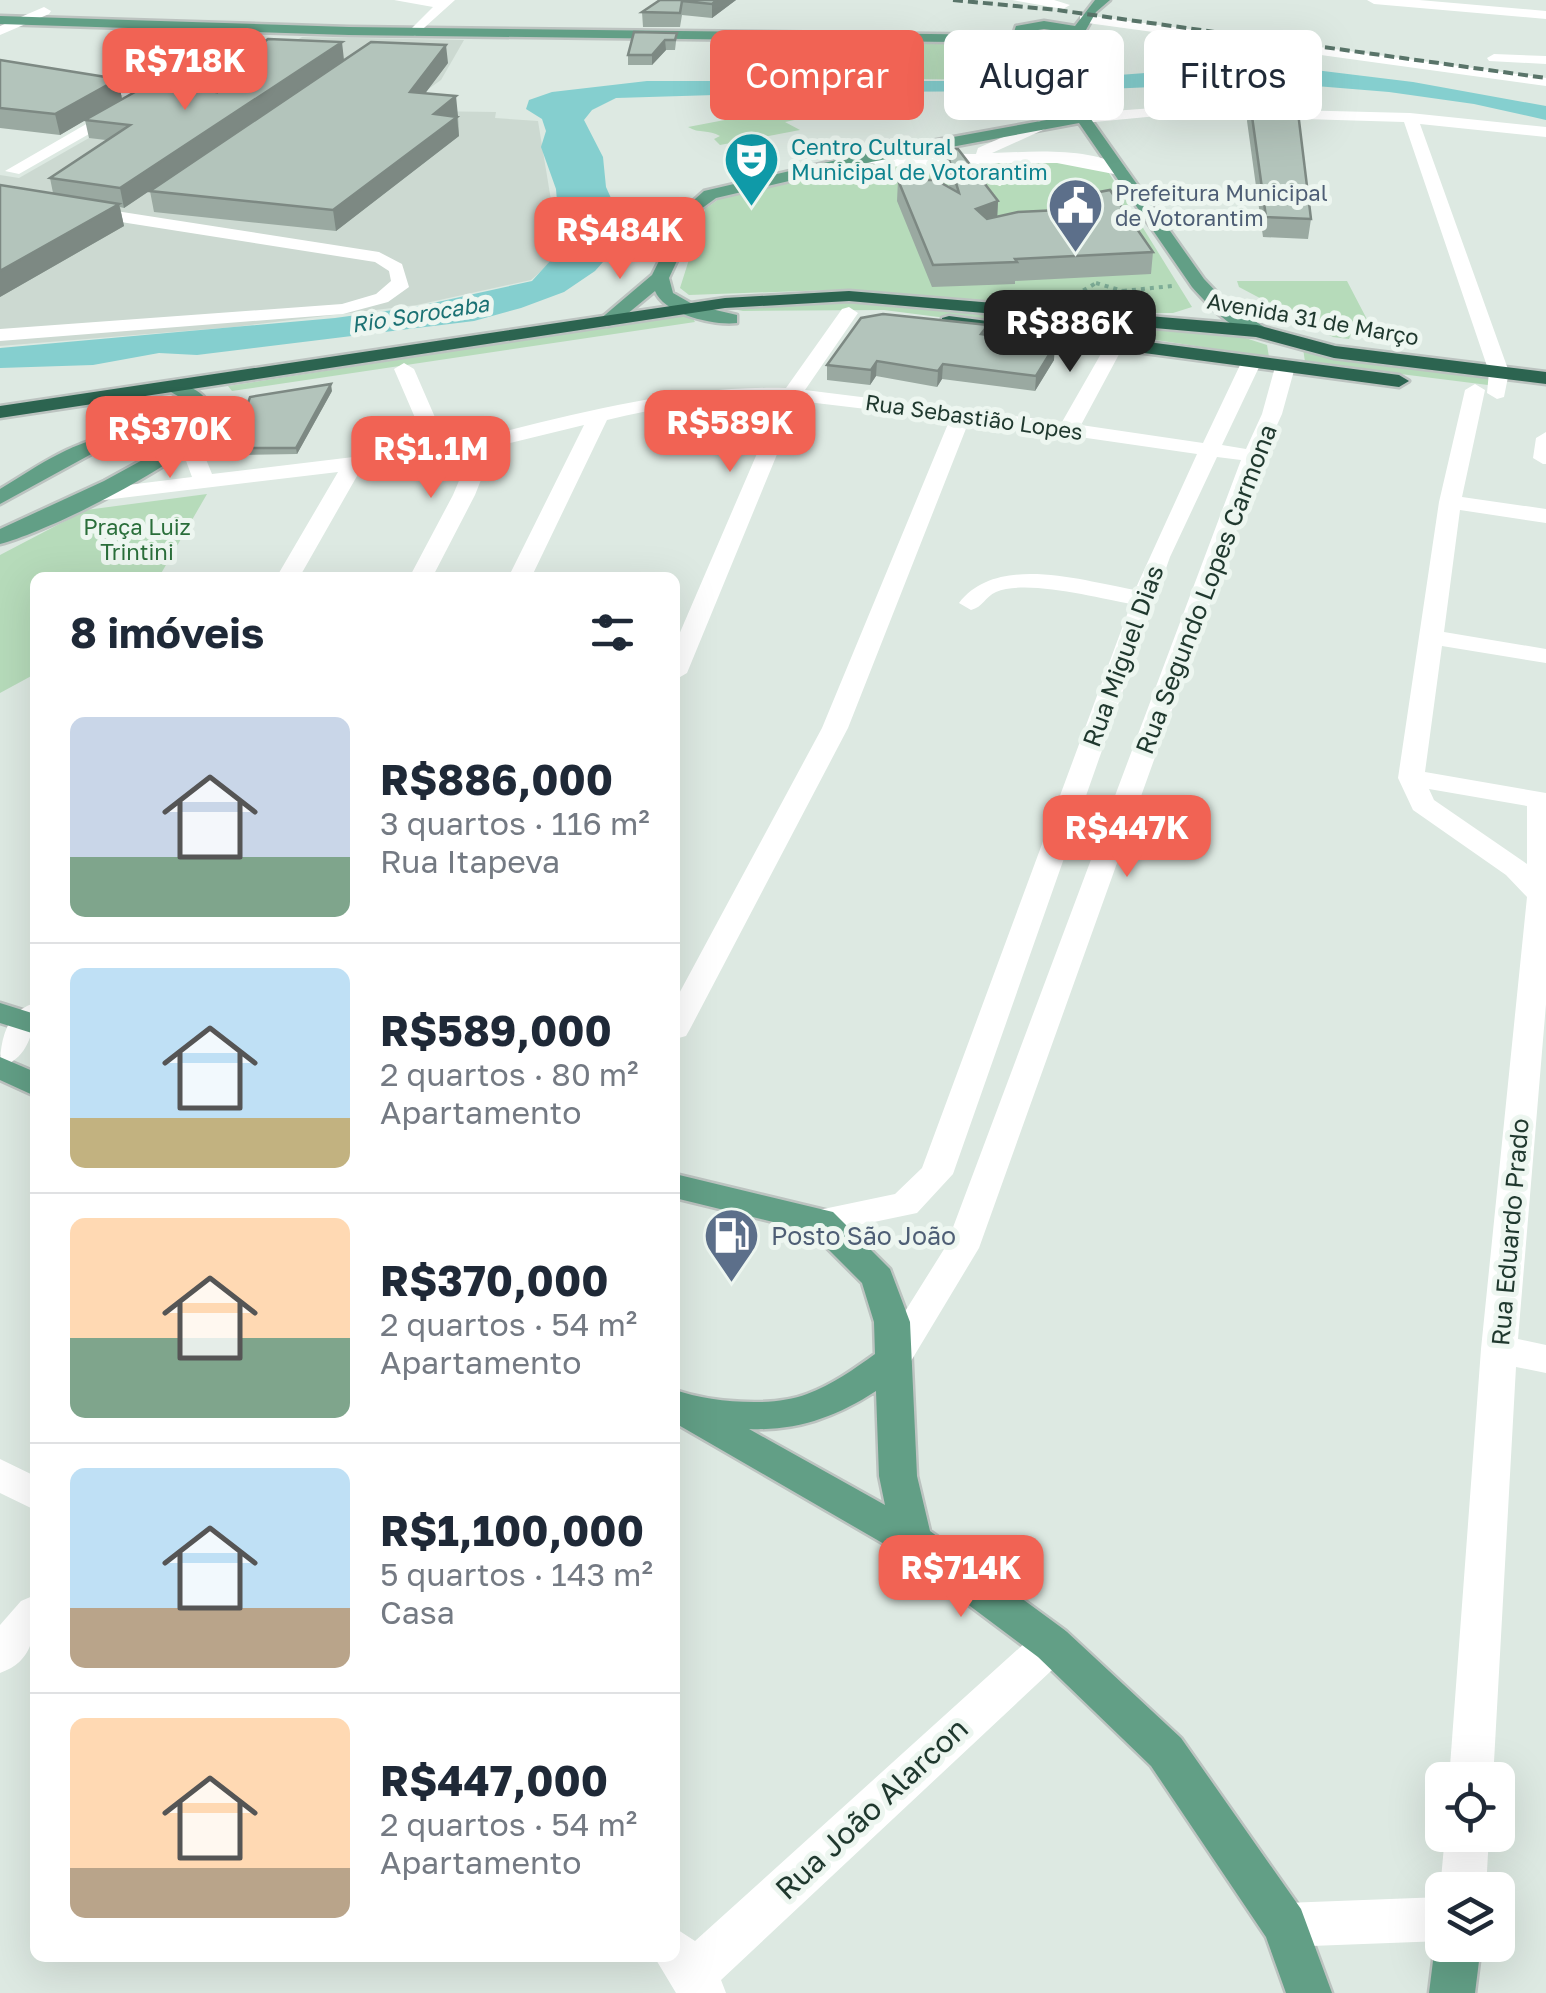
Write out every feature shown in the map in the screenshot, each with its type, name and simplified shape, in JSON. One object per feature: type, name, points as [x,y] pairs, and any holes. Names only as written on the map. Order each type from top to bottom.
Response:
[{"type":"highway","name":"Avenida 31 de Março","points":[[0,412],[688,309],[849,296],[1257,330],[1334,352],[1546,399]]},
{"type":"highway","name":"Avenida 31 de Março","points":[[0,431],[762,314],[906,316],[1251,363],[1490,385],[1546,378]]},
{"type":"highway","points":[[1114,345],[1132,329],[1168,321]]},
{"type":"highway","points":[[1257,330],[1282,349],[1285,367]]},
{"type":"main road","points":[[1035,30],[1064,5],[1093,10]]},
{"type":"main road","points":[[0,10],[418,27]]},
{"type":"main road","points":[[0,20],[229,28],[944,32]]},
{"type":"main road","points":[[1045,30],[1062,26],[1068,30]]},
{"type":"main road","points":[[608,320],[660,278],[694,206],[710,194],[868,158],[1040,126],[1053,120]]},
{"type":"main road","points":[[1086,120],[1198,283],[1220,305],[1257,330]]},
{"type":"main road","points":[[660,278],[666,296],[688,309],[730,319]]},
{"type":"main road","points":[[0,537],[189,442],[207,422],[202,402],[192,392],[174,388]]},
{"type":"main road","points":[[0,499],[74,452],[95,445],[133,438],[189,442]]},
{"type":"main road","points":[[0,499],[30,504],[88,496]]},
{"type":"main road","points":[[0,1067],[30,1082]]},
{"type":"main road","points":[[680,1187],[821,1221],[878,1278],[892,1322],[898,1476],[912,1540]]},
{"type":"main road","points":[[680,1407],[774,1417],[814,1409],[854,1389],[892,1361]]},
{"type":"main road","points":[[680,1408],[912,1540],[1052,1644],[1166,1752],[1284,1925],[1308,1993]]},
{"type":"main road","points":[[1452,1993],[1456,1962]]},
{"type":"street","points":[[401,0],[445,2]]},
{"type":"street","points":[[1019,0],[1064,5]]},
{"type":"street","points":[[1374,0],[1546,15]]},
{"type":"street","points":[[418,27],[445,2]]},
{"type":"street","points":[[1093,10],[1458,55],[1546,60]]},
{"type":"street","points":[[1093,10],[1546,82]]},
{"type":"street","points":[[0,31],[44,12]]},
{"type":"street","points":[[109,89],[229,28]]},
{"type":"street","points":[[210,41],[275,48]]},
{"type":"street","points":[[154,68],[226,79]]},
{"type":"street","points":[[0,70],[147,95],[13,171]]},
{"type":"street","points":[[1124,110],[1410,118],[1546,132]]},
{"type":"street","points":[[1410,118],[1490,385],[1450,502],[1411,778],[1422,804],[1516,869],[1540,896]]},
{"type":"street","points":[[984,156],[1040,126]]},
{"type":"street","points":[[984,156],[1000,180]]},
{"type":"street","points":[[868,158],[916,164],[984,156],[1065,158],[1119,170]]},
{"type":"street","points":[[0,198],[134,213],[379,256],[394,263],[401,274],[400,286],[382,298],[343,308],[0,335]]},
{"type":"street","points":[[680,662],[792,394],[850,313]]},
{"type":"street","points":[[1069,430],[1114,345]]},
{"type":"street","name":"Rua Miguel Dias","points":[[929,1182],[936,1174],[1144,598],[1208,450],[1251,363]]},
{"type":"street","name":"Rua Segundo Lopes Carmona","points":[[892,1361],[962,1248],[1253,456],[1272,414],[1285,367]]},
{"type":"street","points":[[404,368],[440,453]]},
{"type":"street","name":"Rua Sebastião Lopes","points":[[88,496],[440,453],[693,396],[792,394],[1253,456]]},
{"type":"street","points":[[522,572],[600,414]]},
{"type":"street","points":[[680,1020],[836,728],[962,414]]},
{"type":"street","points":[[189,442],[204,481]]},
{"type":"street","points":[[423,572],[464,494],[484,445]]},
{"type":"street","points":[[290,572],[353,464]]},
{"type":"street","points":[[1450,502],[1546,516]]},
{"type":"street","points":[[971,603],[988,587],[1004,584],[1068,587],[1144,598]]},
{"type":"street","points":[[1429,637],[1546,656]]},
{"type":"street","name":"Rua Eduardo Prado","points":[[1411,778],[1540,800],[1540,896],[1500,1348],[1471,1762]]},
{"type":"street","points":[[0,1057],[25,1018]]},
{"type":"street","points":[[821,1221],[905,1204],[929,1182],[982,1193]]},
{"type":"street","points":[[1500,1348],[1546,1359]]},
{"type":"street","points":[[0,1475],[30,1491]]},
{"type":"street","points":[[0,1655],[30,1618]]},
{"type":"street","name":"Rua João Alarcon","points":[[690,1973],[1052,1644]]},
{"type":"street","points":[[1284,1925],[1425,1920]]},
{"type":"path","points":[[1086,269],[1096,284]]},
{"type":"path","points":[[1123,291],[1198,283]]},
{"type":"shaded area","points":[[302,37],[464,40],[441,80],[406,105],[423,111],[496,112],[495,118],[538,121],[559,249],[547,266],[531,280],[417,305],[234,327],[0,346],[0,175],[19,178],[173,90],[199,95]]},
{"type":"green space","points":[[924,42],[944,42],[944,79],[924,79]]},
{"type":"green space","points":[[725,120],[794,120],[785,122],[800,130],[720,145],[714,139],[720,136],[688,127]]},
{"type":"green space","points":[[1032,159],[1091,165],[1109,173],[1192,307],[1173,313],[1140,313],[830,290],[689,295],[680,288],[705,209],[723,196],[879,161],[932,167]]},
{"type":"green space","points":[[1237,281],[1347,281],[1372,329],[1354,327],[1349,339],[1333,337],[1239,287]]},
{"type":"green space","points":[[865,300],[1133,321],[1117,327],[1109,339],[884,310],[743,311],[724,307]]},
{"type":"green space","points":[[690,314],[695,322],[232,391],[228,386]]},
{"type":"green space","points":[[1158,329],[1233,334],[1267,345],[1269,357],[1149,339],[1146,333]]},
{"type":"green space","points":[[1303,348],[1343,359],[1490,378],[1488,385],[1305,362]]},
{"type":"green space","name":"Praça Luiz Trintini","points":[[207,494],[162,572],[30,572],[30,677],[0,693],[0,555],[86,510]]},
{"type":"water","name":"Rio Sorocaba","points":[[1322,71],[1413,82],[1546,106],[1546,120],[1474,104],[1322,86]]},
{"type":"water","name":"Rio Sorocaba","points":[[1144,73],[1144,87],[1124,88],[1124,75]]},
{"type":"water","name":"Rio Sorocaba","points":[[647,81],[710,81],[710,95],[616,98],[592,110],[584,120],[603,157],[606,187],[619,216],[619,244],[595,271],[564,292],[474,321],[197,355],[159,353],[93,365],[0,368],[0,348],[335,318],[415,307],[532,281],[561,249],[556,189],[541,147],[546,131],[542,119],[526,109],[529,100],[552,92]]},
{"type":"water","name":"Rio Sorocaba","points":[[924,81],[944,81],[944,91],[924,92]]},
{"type":"building","points":[[660,0],[717,0],[712,4],[682,1],[680,13],[642,12]]},
{"type":"building","points":[[634,32],[677,33],[675,40],[665,40],[652,55],[628,55]]},
{"type":"building","points":[[268,39],[342,42],[120,188],[50,178],[130,125],[85,120],[151,83],[217,92],[221,69],[230,67]]},
{"type":"building","points":[[371,42],[446,45],[410,92],[456,96],[434,114],[457,117],[333,210],[150,191]]},
{"type":"building","points":[[0,60],[118,79],[55,114],[0,108]]},
{"type":"building","points":[[1253,120],[1299,120],[1311,219],[1266,217]]},
{"type":"building","points":[[946,149],[958,149],[998,201],[976,209],[987,219],[1018,212],[1080,209],[1073,197],[1110,190],[1153,252],[933,265],[898,180],[936,180],[959,193]]},
{"type":"building","points":[[0,185],[119,204],[0,271]]},
{"type":"building","points":[[883,314],[988,325],[981,334],[1055,345],[1036,376],[943,364],[938,371],[877,361],[871,370],[827,365],[861,318]]},
{"type":"building","points":[[331,384],[296,448],[232,448],[250,397]]},
{"type":"railway","points":[[953,0],[1057,10],[1546,78]]},
{"type":"place","name":"Centro Cultural Municipal de Votorantim","points":[[752,209]]},
{"type":"place","name":"Prefeitura Municipal de Votorantim","points":[[1076,255]]},
{"type":"place","name":"Posto São João","points":[[732,1285]]}]
